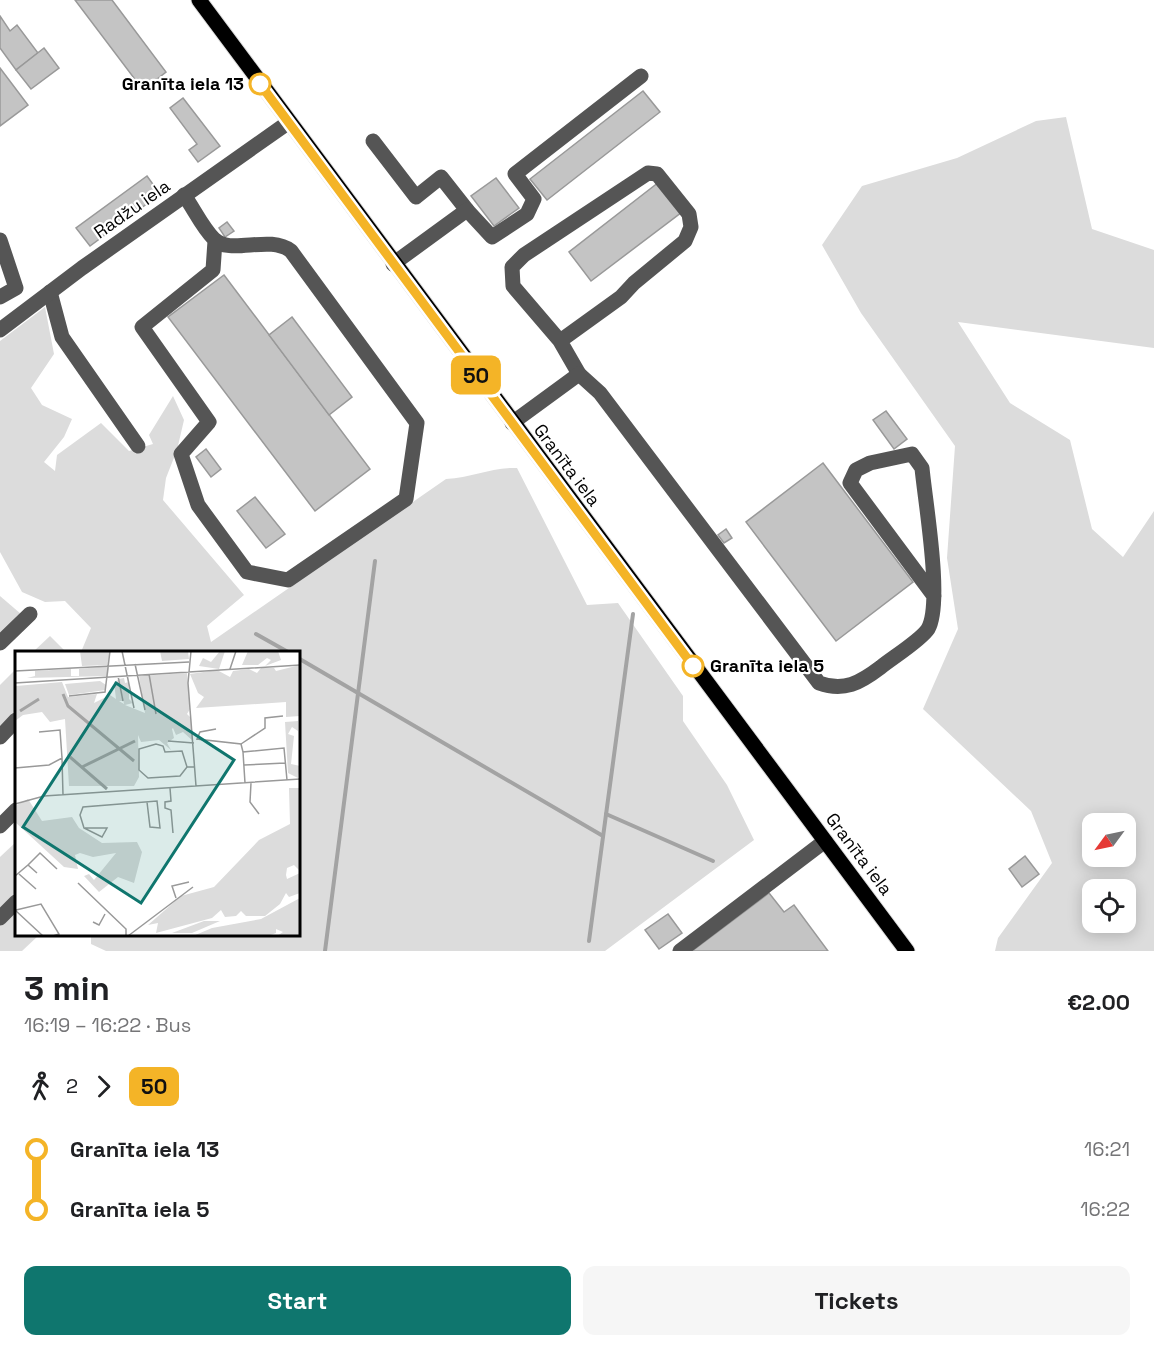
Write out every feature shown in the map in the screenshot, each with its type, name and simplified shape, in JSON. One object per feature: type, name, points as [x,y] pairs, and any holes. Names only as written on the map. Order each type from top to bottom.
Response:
[{"type":"main road","name":"Granīta iela","points":[[198,0],[907,951]]},
{"type":"street","points":[[373,141],[416,196],[441,177],[492,237],[527,214],[534,199],[515,174],[641,76]]},
{"type":"street","name":"Radžu iela","points":[[0,330],[184,195],[289,122]]},
{"type":"street","points":[[560,341],[621,297],[634,283],[685,241],[688,234],[689,214],[657,174],[648,173],[524,255],[512,267],[513,286],[560,341],[579,374],[600,393],[819,683],[843,688],[854,685],[879,669],[927,629],[934,596],[922,468],[912,454],[870,463],[856,470],[850,483],[934,596]]},
{"type":"street","points":[[184,195],[215,241],[230,246],[281,243],[291,251],[417,423],[406,499],[288,580],[247,572],[198,505],[181,454],[209,422],[142,327],[213,270],[215,241]]},
{"type":"street","points":[[393,264],[467,210]]},
{"type":"street","points":[[0,240],[16,288],[0,297]]},
{"type":"street","points":[[51,292],[62,337],[138,446]]},
{"type":"street","points":[[512,423],[579,374]]},
{"type":"street","points":[[0,643],[30,614]]},
{"type":"street","points":[[0,737],[15,721]]},
{"type":"street","points":[[0,826],[15,811]]},
{"type":"street","points":[[680,951],[825,841]]},
{"type":"street","points":[[0,918],[15,903]]},
{"type":"shaded area","points":[[1066,117],[1092,229],[1154,250],[1154,348],[958,322],[1010,403],[1070,440],[1092,529],[1123,557],[1154,511],[1154,951],[995,951],[998,938],[1052,863],[1031,811],[923,709],[958,629],[947,558],[955,446],[861,313],[822,245],[862,186],[957,158],[1036,121]]},
{"type":"shaded area","points":[[45,307],[54,354],[31,388],[42,405],[72,419],[64,437],[44,462],[55,471],[57,455],[101,423],[129,451],[153,444],[149,435],[173,396],[184,420],[177,450],[166,478],[163,500],[244,595],[207,626],[211,642],[446,479],[517,468],[587,605],[618,603],[683,696],[683,721],[727,785],[754,840],[605,951],[106,951],[91,944],[91,936],[300,936],[300,651],[81,651],[91,628],[65,601],[45,602],[22,592],[0,552],[0,341]]},
{"type":"shaded area","points":[[0,596],[21,614],[0,634]]},
{"type":"shaded area","points":[[50,636],[65,651],[34,651]]},
{"type":"shaded area","points":[[15,670],[15,715],[0,731],[0,685]]},
{"type":"shaded area","points":[[15,843],[15,898],[0,913],[0,857]]},
{"type":"shaded area","points":[[15,909],[15,936],[38,936],[22,951],[0,951],[0,925]]},
{"type":"building","points":[[75,0],[112,0],[166,72],[143,90]]},
{"type":"building","points":[[0,16],[10,31],[17,25],[38,53],[16,70],[0,48]]},
{"type":"building","points":[[44,48],[59,68],[31,89],[16,70]]},
{"type":"building","points":[[0,68],[28,105],[0,126]]},
{"type":"building","points":[[643,91],[660,112],[547,200],[530,179]]},
{"type":"building","points":[[183,98],[220,146],[198,162],[189,150],[197,144],[170,108]]},
{"type":"building","points":[[147,176],[160,194],[90,246],[76,228]]},
{"type":"building","points":[[496,178],[519,208],[494,226],[471,196]]},
{"type":"building","points":[[659,182],[682,212],[591,281],[569,252]]},
{"type":"building","points":[[227,222],[234,231],[225,237],[219,228]]},
{"type":"building","points":[[224,275],[370,469],[315,511],[168,317]]},
{"type":"building","points":[[292,317],[352,397],[329,415],[269,335]]},
{"type":"building","points":[[886,411],[907,439],[894,449],[873,420]]},
{"type":"building","points":[[206,449],[221,469],[211,477],[196,457]]},
{"type":"building","points":[[823,463],[913,582],[836,641],[746,522]]},
{"type":"building","points":[[255,497],[285,534],[266,548],[237,511]]},
{"type":"building","points":[[726,529],[732,538],[724,543],[718,535]]},
{"type":"building","points":[[1025,856],[1039,874],[1022,887],[1009,869]]},
{"type":"building","points":[[769,893],[784,912],[794,905],[828,951],[692,951]]},
{"type":"building","points":[[668,914],[682,933],[659,949],[645,930]]},
{"type":"waterway","points":[[325,951],[375,561]]},
{"type":"waterway","points":[[589,941],[633,614]]},
{"type":"waterway","points":[[256,634],[286,651]]},
{"type":"waterway","points":[[300,659],[603,836]]},
{"type":"waterway","points":[[606,814],[713,861]]},
{"type":"bus line","name":"50","points":[[260,84],[693,666]]},
{"type":"place","name":"Granīta iela 13","points":[[260,84]]},
{"type":"place","name":"Granīta iela 5","points":[[693,666]]}]
